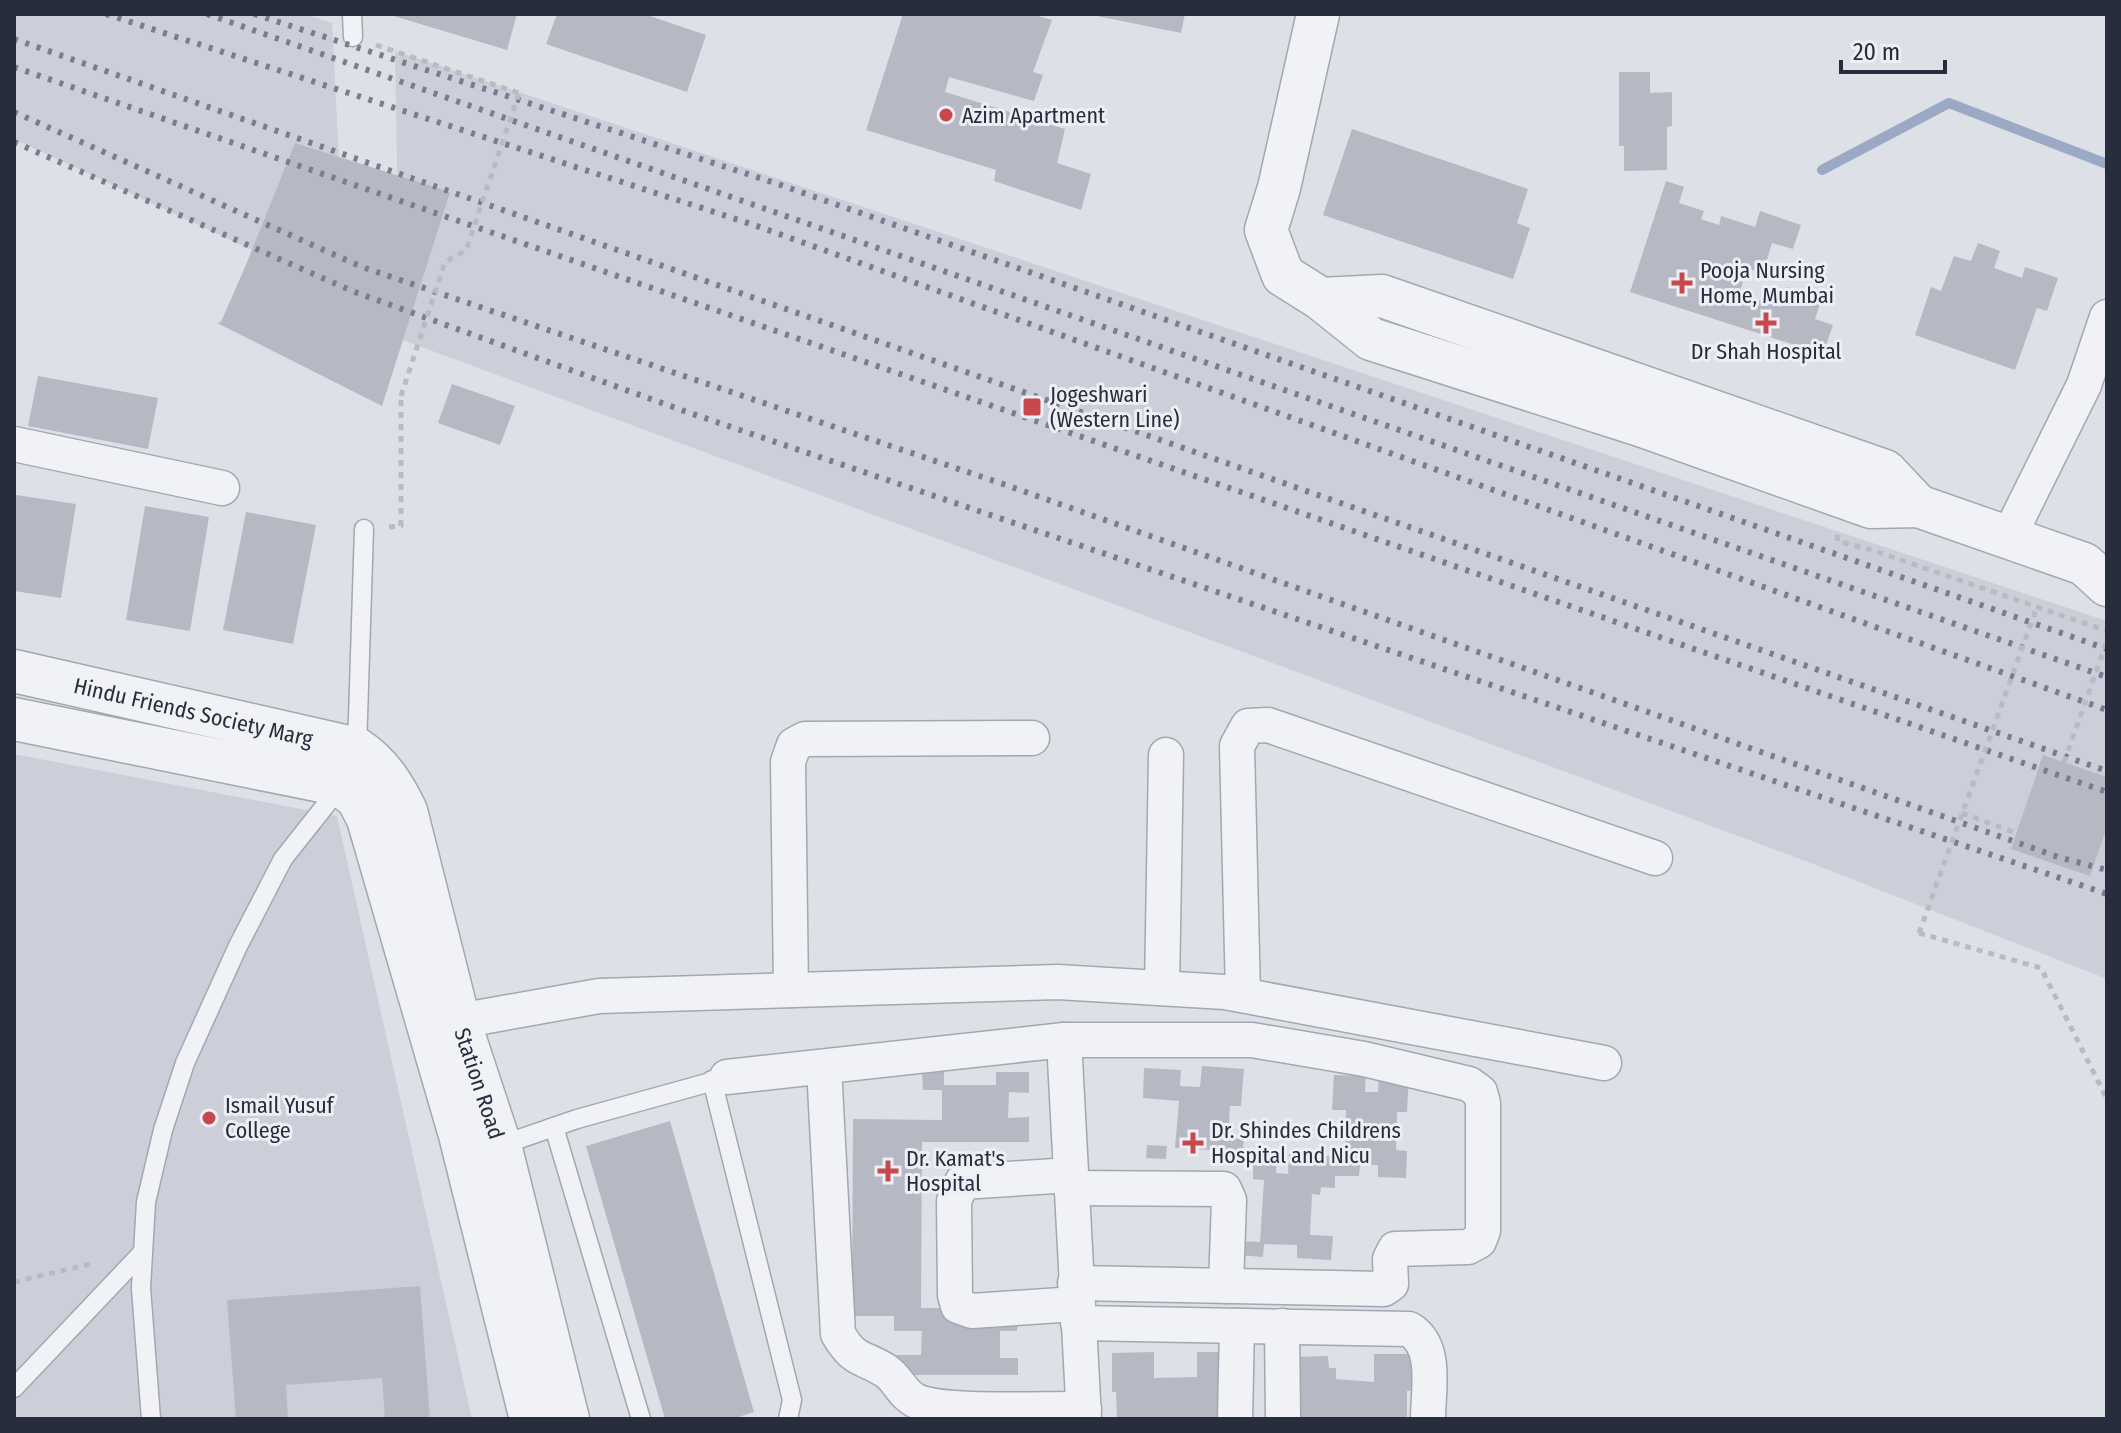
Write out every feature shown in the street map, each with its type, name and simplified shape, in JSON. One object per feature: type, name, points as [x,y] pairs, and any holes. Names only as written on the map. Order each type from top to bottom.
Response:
[{"type":"street","points":[[1318,14],[1279,188],[1266,230],[1283,275],[1321,299],[1371,339],[1562,379],[1779,454],[1885,471],[1918,506],[2099,570]]},
{"type":"street","points":[[2008,538],[2084,385],[2107,317]]},
{"type":"street","points":[[14,444],[222,488]]},
{"type":"street","name":"Hindu Friends Society Marg","points":[[14,671],[356,764]]},
{"type":"street","name":"Hindu Friends Society Marg","points":[[14,719],[356,764]]},
{"type":"street","points":[[1243,995],[1237,746],[1248,726],[1268,725],[1655,858]]},
{"type":"street","points":[[791,990],[788,762],[794,745],[805,739],[1032,738]]},
{"type":"street","points":[[1162,988],[1166,755]]},
{"type":"street","name":"Station Road","points":[[356,764],[358,799],[445,1027],[568,1419]]},
{"type":"street","points":[[445,1027],[599,996],[1058,982],[1243,995],[1604,1063]]},
{"type":"street","points":[[824,1067],[838,1334],[845,1346],[867,1364],[888,1372],[908,1396],[931,1407],[1084,1414],[1064,1040]]},
{"type":"street","points":[[720,1079],[1064,1040],[1252,1040],[1364,1059],[1469,1084],[1480,1092],[1483,1231],[1474,1245],[1395,1249],[1390,1259],[1391,1284],[1384,1289],[1226,1286],[972,1311],[958,1306],[955,1295],[954,1201],[962,1182],[1071,1182],[1224,1189],[1229,1200],[1226,1286]]},
{"type":"street","name":"Station Road","points":[[483,1152],[531,1419]]},
{"type":"street","points":[[1077,1303],[1237,1326],[1409,1329],[1420,1335],[1428,1352],[1428,1419]]},
{"type":"street","points":[[1235,1419],[1237,1326]]},
{"type":"street","points":[[1282,1326],[1283,1419]]},
{"type":"lane","points":[[352,14],[353,37]]},
{"type":"lane","points":[[151,1419],[141,1288],[146,1202],[163,1130],[185,1063],[238,946],[283,859],[356,764],[364,529]]},
{"type":"lane","points":[[483,1152],[554,1127],[720,1079],[792,1400],[788,1419]]},
{"type":"lane","points":[[554,1127],[641,1419]]},
{"type":"lane","points":[[14,1388],[143,1252]]},
{"type":"path","points":[[353,37],[519,93],[466,250],[445,262],[401,396],[401,526],[364,529]]},
{"type":"path","points":[[1872,550],[2107,631]]},
{"type":"path","points":[[2037,607],[1919,933],[2041,968],[2107,1099]]},
{"type":"path","points":[[2064,762],[2107,641]]},
{"type":"path","points":[[1962,813],[2016,833]]},
{"type":"path","points":[[14,1282],[143,1252]]},
{"type":"shaded area","points":[[14,14],[304,14],[332,23],[346,294],[14,139]]},
{"type":"shaded area","points":[[395,51],[2107,621],[2107,979],[1811,863],[400,339]]},
{"type":"shaded area","name":"Ismail Yusuf College","points":[[14,754],[337,816],[472,1419],[14,1419]]},
{"type":"building","points":[[387,14],[517,14],[507,50]]},
{"type":"building","points":[[557,14],[644,14],[706,35],[687,92],[546,44]]},
{"type":"building","name":"Azim Apartment","points":[[903,14],[1031,14],[1052,20],[1033,72],[1043,75],[1034,101],[949,77],[945,92],[1065,129],[1057,163],[1091,174],[1081,210],[994,181],[996,170],[866,130]]},
{"type":"building","points":[[1087,14],[1185,14],[1181,33]]},
{"type":"building","points":[[1619,72],[1650,72],[1650,93],[1672,92],[1672,126],[1667,127],[1667,170],[1624,171],[1624,146],[1619,146]]},
{"type":"building","points":[[1352,129],[1528,189],[1517,223],[1530,228],[1513,279],[1323,215]]},
{"type":"building","points":[[295,143],[450,192],[382,406],[217,323],[221,322],[245,267]]},
{"type":"building","points":[[1666,181],[1684,187],[1679,203],[1704,211],[1701,219],[1719,225],[1721,216],[1755,227],[1760,211],[1801,225],[1793,249],[1772,243],[1763,273],[1730,263],[1725,277],[1743,282],[1739,294],[1781,307],[1787,287],[1822,298],[1815,319],[1833,325],[1823,354],[1630,292]]},
{"type":"building","points":[[1978,243],[2000,251],[1994,268],[2022,278],[2025,267],[2058,278],[2047,311],[2037,308],[2015,370],[1915,335],[1931,287],[1941,291],[1954,256],[1971,261]]},
{"type":"building","points":[[38,376],[158,398],[148,449],[28,426]]},
{"type":"building","points":[[452,384],[515,406],[500,445],[438,423]]},
{"type":"building","points":[[16,495],[76,504],[61,598],[14,591]]},
{"type":"building","points":[[145,506],[209,517],[190,631],[126,620]]},
{"type":"building","points":[[246,512],[316,525],[293,644],[223,630]]},
{"type":"building","points":[[2043,755],[2107,777],[2107,827],[2090,876],[2011,849]]},
{"type":"building","points":[[1202,1066],[1244,1069],[1241,1106],[1230,1106],[1228,1138],[1244,1139],[1243,1149],[1277,1153],[1276,1173],[1288,1174],[1289,1154],[1332,1156],[1332,1151],[1345,1152],[1346,1110],[1332,1110],[1334,1075],[1366,1076],[1365,1092],[1378,1092],[1379,1075],[1409,1076],[1407,1112],[1397,1112],[1396,1150],[1407,1151],[1406,1178],[1378,1177],[1378,1165],[1360,1165],[1359,1176],[1335,1176],[1335,1188],[1321,1187],[1320,1195],[1312,1194],[1310,1235],[1333,1236],[1331,1260],[1297,1258],[1297,1245],[1264,1244],[1263,1257],[1238,1255],[1239,1241],[1260,1242],[1264,1180],[1253,1179],[1253,1164],[1211,1162],[1211,1150],[1175,1148],[1179,1101],[1143,1098],[1144,1068],[1181,1070],[1180,1086],[1200,1087]]},
{"type":"building","points":[[922,1072],[944,1072],[944,1085],[996,1085],[996,1072],[1029,1072],[1029,1093],[1009,1092],[1008,1118],[1029,1117],[1029,1142],[922,1142],[921,1308],[948,1308],[948,1320],[987,1320],[1018,1311],[1017,1331],[1000,1331],[1000,1358],[1018,1358],[1018,1375],[894,1375],[894,1355],[921,1355],[922,1331],[894,1331],[894,1316],[852,1316],[853,1119],[942,1120],[942,1090],[923,1090]]},
{"type":"building","points":[[670,1121],[754,1412],[732,1419],[665,1419],[586,1146]]},
{"type":"building","points":[[1147,1145],[1167,1146],[1166,1159],[1146,1158]]},
{"type":"building","points":[[420,1286],[430,1419],[385,1419],[382,1378],[286,1385],[288,1419],[236,1419],[227,1300]]},
{"type":"building","points":[[1154,1352],[1154,1378],[1197,1377],[1197,1352],[1235,1352],[1226,1419],[1117,1419],[1116,1392],[1112,1392],[1112,1353]]},
{"type":"building","points":[[1374,1354],[1414,1354],[1415,1390],[1407,1391],[1407,1419],[1294,1419],[1290,1357],[1328,1356],[1329,1368],[1336,1368],[1336,1379],[1374,1382]]},
{"type":"waterway","points":[[1822,170],[1949,103],[2107,164]]},
{"type":"railway","points":[[106,14],[754,225],[2107,710]]},
{"type":"railway","points":[[207,14],[2107,677]]},
{"type":"railway","points":[[254,14],[772,182],[2107,649]]},
{"type":"railway","points":[[14,39],[2107,771]]},
{"type":"railway","points":[[14,67],[2107,792]]},
{"type":"railway","points":[[14,112],[362,267],[1006,485],[2058,857],[2107,870]]},
{"type":"railway","points":[[14,142],[352,291],[687,412],[2107,894]]},
{"type":"place","name":"Azim Apartment","points":[[946,115]]},
{"type":"place","name":"Pooja Nursing Home, Mumbai","points":[[1682,283]]},
{"type":"place","name":"Dr Shah Hospital","points":[[1766,323]]},
{"type":"place","name":"Jogeshwari (Western Line)","points":[[1032,407]]},
{"type":"place","name":"Ismail Yusuf College","points":[[209,1118]]},
{"type":"place","name":"Dr. Shindes Childrens Hospital and Nicu","points":[[1193,1143]]},
{"type":"place","name":"Dr. Kamat's Hospital","points":[[888,1171]]}]
